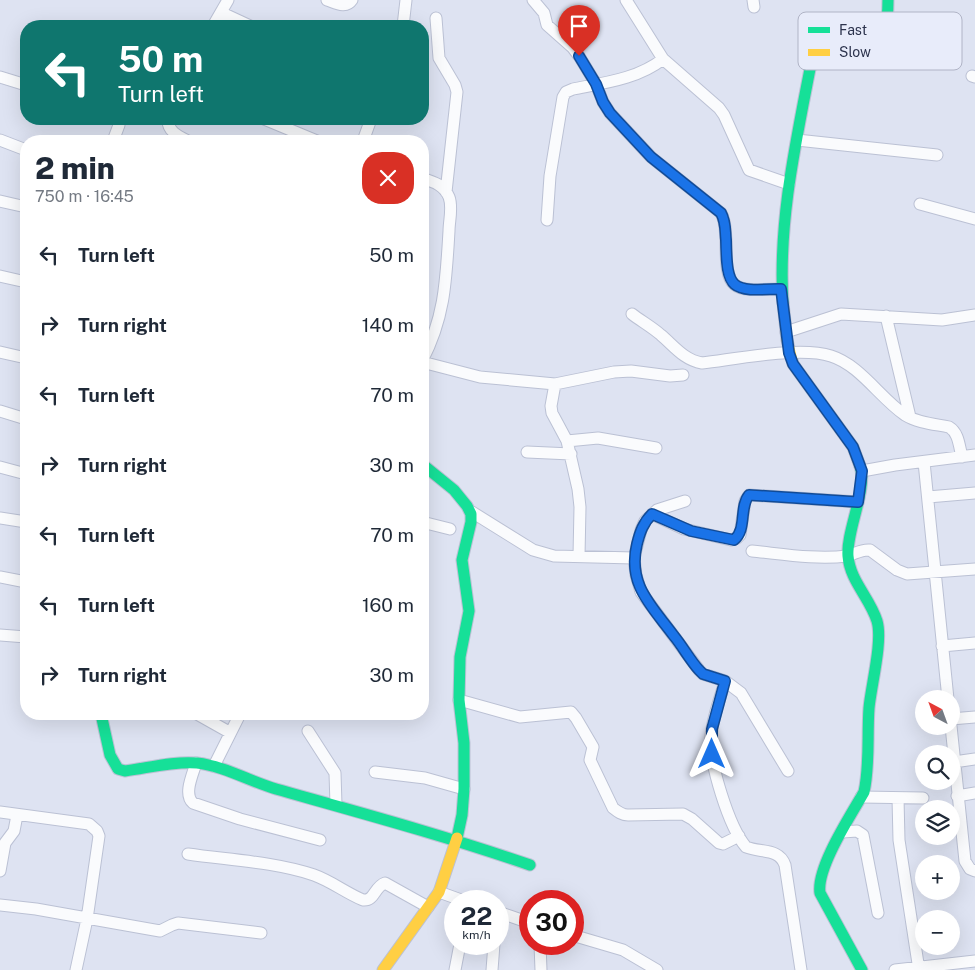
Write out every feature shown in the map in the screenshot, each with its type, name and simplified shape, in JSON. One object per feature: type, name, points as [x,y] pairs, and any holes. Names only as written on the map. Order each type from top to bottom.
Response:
[{"type":"street","points":[[218,20],[228,0]]},
{"type":"street","points":[[327,0],[344,5],[347,5],[352,0]]},
{"type":"street","points":[[404,20],[406,0]]},
{"type":"street","points":[[534,0],[544,12],[547,25],[573,48],[596,84],[606,109],[651,157],[721,213],[725,223],[726,266],[732,283],[743,289],[781,289]]},
{"type":"street","points":[[626,0],[662,59],[719,108],[749,170],[789,184]]},
{"type":"street","points":[[222,13],[237,20]]},
{"type":"street","points":[[436,18],[439,58],[455,85],[457,92],[446,192]]},
{"type":"street","points":[[547,220],[550,176],[563,97],[566,92],[648,70],[662,59]]},
{"type":"street","points":[[810,70],[789,184],[781,289],[789,353],[797,371],[853,447],[862,471],[848,556],[850,570],[877,620],[879,636],[869,709],[867,779],[861,797],[819,879],[820,893],[862,970]]},
{"type":"street","points":[[0,77],[20,84]]},
{"type":"street","points":[[168,125],[170,129],[179,135]]},
{"type":"street","points":[[278,125],[303,135]]},
{"type":"street","points":[[0,140],[20,148]]},
{"type":"street","points":[[797,140],[937,155]]},
{"type":"street","points":[[429,181],[438,184],[446,192],[451,203],[443,304],[429,335]]},
{"type":"street","points":[[0,201],[20,206]]},
{"type":"street","points":[[920,204],[975,219]]},
{"type":"street","points":[[0,276],[20,281]]},
{"type":"street","points":[[632,314],[694,362],[702,363],[789,353],[819,353],[839,360],[872,384],[904,414],[917,421],[949,427],[953,430],[962,457]]},
{"type":"street","points":[[786,332],[841,314],[942,320],[975,315]]},
{"type":"street","points":[[886,316],[910,417]]},
{"type":"street","points":[[0,352],[20,357]]},
{"type":"street","points":[[429,364],[480,377],[555,384],[614,372],[632,371],[670,376],[683,375]]},
{"type":"street","points":[[555,384],[551,406],[552,413],[568,441],[580,507],[579,556]]},
{"type":"street","points":[[0,411],[20,417]]},
{"type":"street","points":[[568,441],[598,438],[656,448]]},
{"type":"street","points":[[527,452],[571,454]]},
{"type":"street","points":[[862,471],[975,455]]},
{"type":"street","points":[[924,462],[947,690]]},
{"type":"street","points":[[0,467],[20,472]]},
{"type":"street","points":[[429,470],[461,497],[472,512],[533,550],[554,556],[634,558]]},
{"type":"street","points":[[928,498],[975,492]]},
{"type":"street","points":[[652,514],[684,529],[734,540],[740,535],[746,501],[749,495],[858,502]]},
{"type":"street","points":[[685,501],[657,510],[645,521],[634,558],[638,584],[646,600],[699,670],[703,674],[725,681],[738,690],[746,699],[788,771]]},
{"type":"street","points":[[383,970],[439,892],[457,840],[462,815],[464,743],[459,700],[461,646],[469,611],[462,560],[472,512]]},
{"type":"street","points":[[0,518],[20,521]]},
{"type":"street","points":[[429,524],[450,529]]},
{"type":"street","points":[[752,551],[805,556],[848,556],[865,549],[870,550],[901,572],[907,574],[975,568]]},
{"type":"street","points":[[0,577],[20,581]]},
{"type":"street","points":[[0,635],[20,637]]},
{"type":"street","points":[[942,646],[975,643]]},
{"type":"street","points":[[725,681],[712,729],[711,747],[724,799],[739,836],[746,847],[776,853],[783,859],[801,970]]},
{"type":"street","points":[[459,700],[520,717],[570,712],[576,718],[593,747],[590,760],[613,808],[622,815],[683,814],[692,819],[719,843],[723,844],[739,836]]},
{"type":"street","points":[[960,718],[975,717]]},
{"type":"street","points":[[102,720],[110,755],[118,769],[125,771],[196,763],[214,766],[269,787],[457,840],[530,865]]},
{"type":"street","points":[[208,720],[229,732]]},
{"type":"street","points":[[214,766],[236,720]]},
{"type":"street","points":[[308,731],[335,773],[336,805]]},
{"type":"street","points":[[960,761],[975,759]]},
{"type":"street","points":[[196,763],[188,793],[189,800],[240,819],[320,840]]},
{"type":"street","points":[[375,772],[425,778],[464,789]]},
{"type":"street","points":[[956,790],[965,861],[970,870],[975,871]]},
{"type":"street","points":[[957,796],[975,794]]},
{"type":"street","points":[[861,797],[922,798]]},
{"type":"street","points":[[898,798],[899,840],[919,968]]},
{"type":"street","points":[[0,812],[89,824],[98,831],[99,836],[87,918],[76,970]]},
{"type":"street","points":[[0,871],[5,843],[14,831],[17,815]]},
{"type":"street","points":[[843,832],[857,831],[863,834],[878,914]]},
{"type":"street","points":[[188,854],[283,867],[304,872],[363,900],[372,898],[378,888],[385,883],[428,907]]},
{"type":"street","points":[[439,892],[444,894]]},
{"type":"street","points":[[0,906],[36,909],[160,931],[178,924],[261,933]]},
{"type":"street","points":[[584,939],[623,950],[658,970]]},
{"type":"street","points":[[455,970],[458,955]]},
{"type":"street","points":[[492,970],[493,955]]},
{"type":"street","points":[[540,955],[541,970]]},
{"type":"street","points":[[895,970],[970,965]]},
{"type":"traffic: fast","points":[[887,12],[888,0]]},
{"type":"traffic: fast","points":[[783,303],[782,273],[785,215],[810,70]]},
{"type":"traffic: fast","points":[[860,466],[862,475],[861,486],[850,534],[848,556],[852,573],[877,621],[879,640],[869,708],[867,771],[864,792],[843,827],[823,870],[820,893],[862,970]]},
{"type":"traffic: fast","points":[[429,470],[454,490],[471,514],[471,522],[462,560],[469,611],[460,657],[459,700],[464,743],[464,789],[462,815],[457,838]]},
{"type":"traffic: fast","points":[[102,720],[110,755],[118,769],[125,771],[179,763],[207,765],[227,770],[276,789],[372,816],[530,865]]},
{"type":"traffic: slow","points":[[783,303],[787,340],[793,364],[853,447],[860,466]]},
{"type":"traffic: slow","points":[[383,970],[439,892],[457,838]]},
{"type":"route","points":[[579,56],[596,84],[606,109],[651,157],[721,213],[725,223],[726,266],[732,283],[743,289],[781,289],[789,353],[793,364],[853,447],[862,471],[858,502],[749,495],[746,501],[740,535],[734,540],[684,529],[652,514],[645,521],[634,558],[641,592],[695,666],[703,674],[725,681],[712,729],[712,754]]}]
